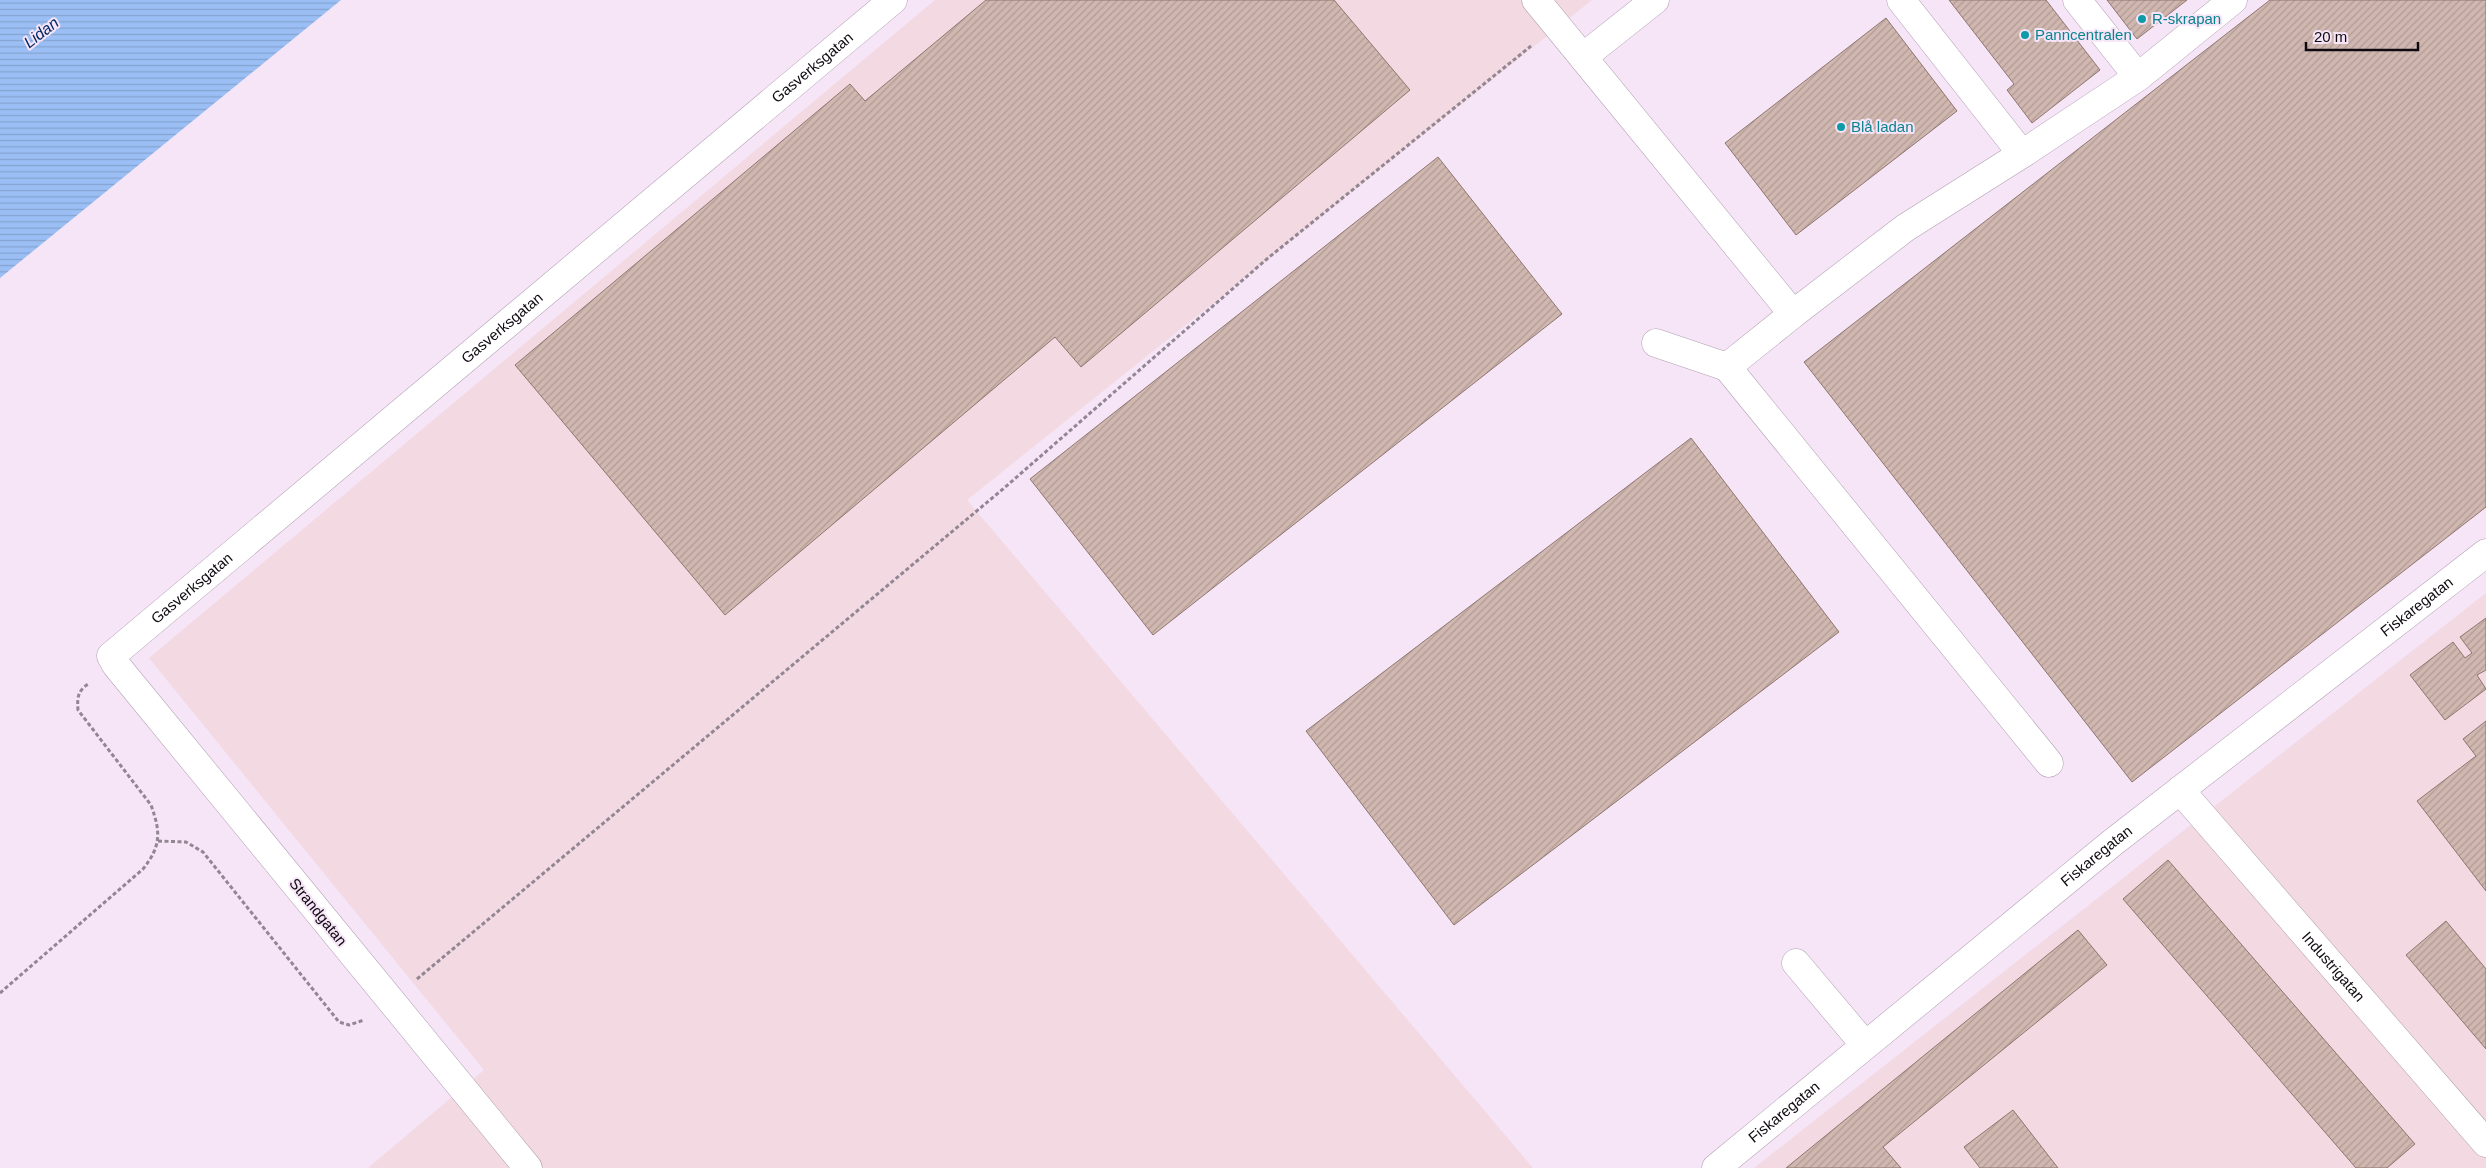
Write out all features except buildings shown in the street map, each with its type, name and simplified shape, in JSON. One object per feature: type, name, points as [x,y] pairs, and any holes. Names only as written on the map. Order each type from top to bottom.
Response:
[{"type":"street","name":"Gasverksgatan","points":[[113,660],[893,0]]},
{"type":"street","points":[[1536,0],[1793,314]]},
{"type":"street","points":[[1583,57],[1655,0]]},
{"type":"street","points":[[1901,0],[2022,154]]},
{"type":"street","points":[[2077,0],[2138,77]]},
{"type":"street","points":[[1728,367],[1793,314],[1905,228],[2022,154],[2138,77],[2233,0]]},
{"type":"street","points":[[1656,343],[1728,367],[2049,763]]},
{"type":"street","name":"Fiskaregatan","points":[[1716,1168],[2112,843],[2486,553]]},
{"type":"street","name":"Strandgatan","points":[[113,660],[528,1168]]},
{"type":"street","name":"Industrigatan","points":[[2180,790],[2486,1143]]},
{"type":"street","points":[[1796,963],[1866,1045]]},
{"type":"path","points":[[158,841],[186,842],[203,852],[339,1022],[349,1025],[361,1022],[391,1001],[1003,489],[1268,258],[1556,25]]},
{"type":"path","points":[[0,992],[143,869],[152,857],[158,841],[157,821],[151,805],[78,710],[77,697],[81,689],[113,660]]},
{"type":"shaded area","points":[[935,0],[1592,0],[967,500],[1533,1168],[368,1168],[484,1070],[149,658]]},
{"type":"shaded area","points":[[2486,593],[2486,1168],[1754,1168]]},
{"type":"water","name":"Lidan","points":[[0,0],[341,0],[0,278]]},
{"type":"place","name":"R-skrapan","points":[[2142,19]]},
{"type":"place","name":"Panncentralen","points":[[2025,35]]},
{"type":"place","name":"Blå ladan","points":[[1841,127]]}]
